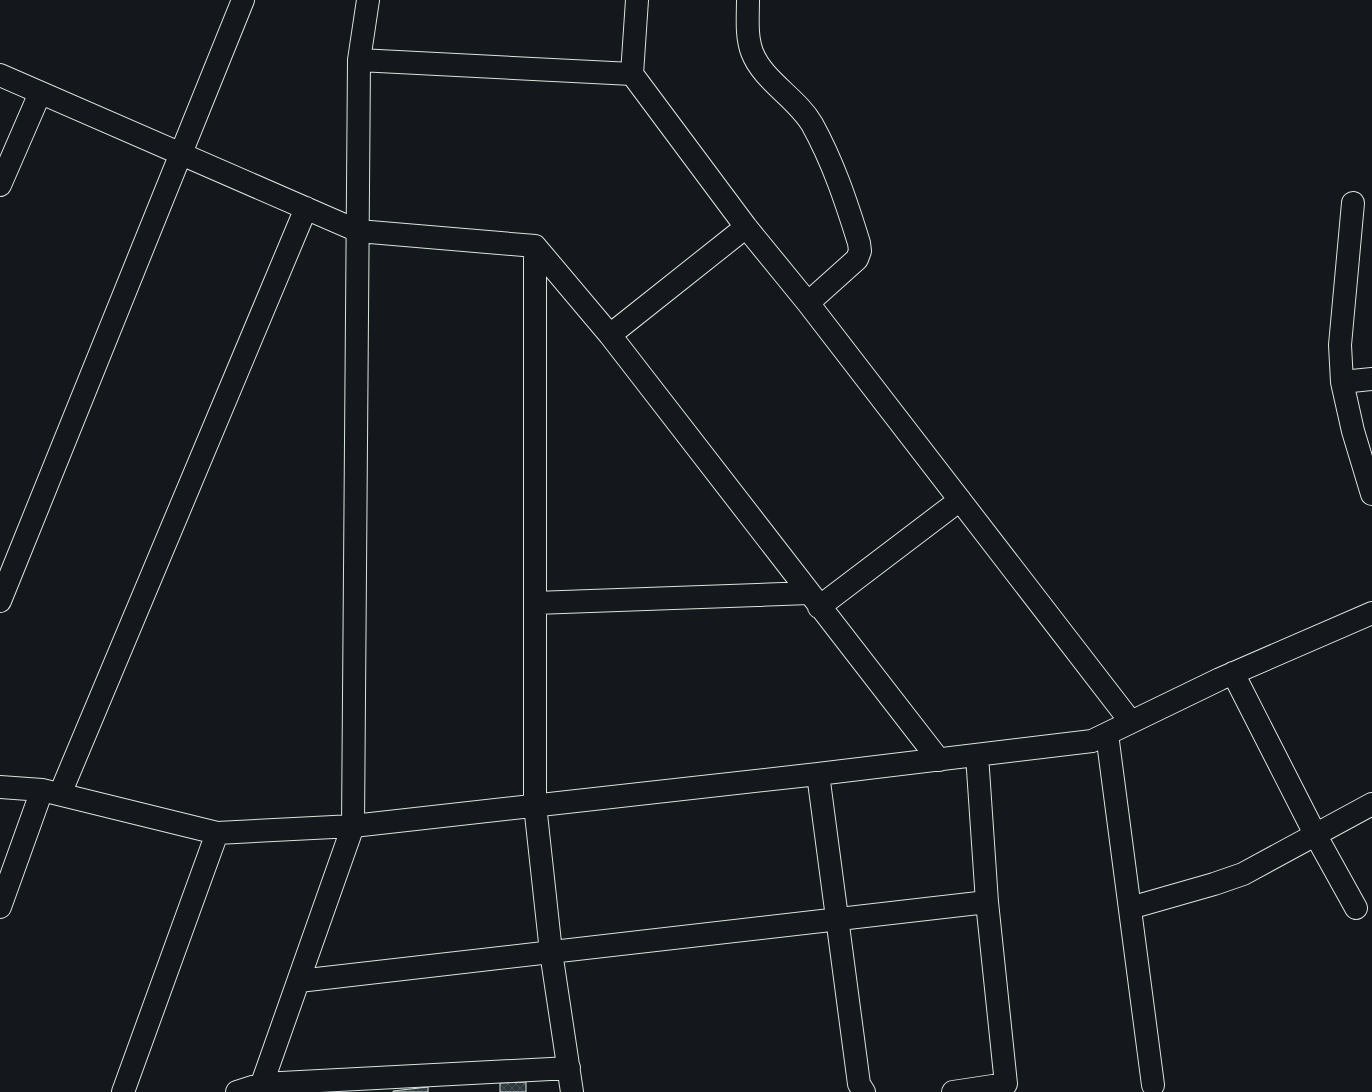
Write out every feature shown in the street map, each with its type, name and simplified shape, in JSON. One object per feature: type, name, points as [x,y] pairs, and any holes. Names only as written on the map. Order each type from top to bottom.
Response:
[{"type":"street","points":[[0,602],[243,0]]},
{"type":"street","points":[[261,1088],[353,826],[359,60],[368,0]]},
{"type":"street","points":[[636,0],[632,74],[746,227],[808,303],[1131,722]]},
{"type":"street","points":[[748,0],[749,40],[752,52],[766,74],[798,105],[811,123],[834,166],[859,243],[860,251],[857,258],[808,303]]},
{"type":"street","points":[[359,60],[632,74]]},
{"type":"street","points":[[0,75],[358,231],[536,246],[610,335],[939,760]]},
{"type":"street","points":[[0,185],[40,93]]},
{"type":"street","points":[[1353,203],[1340,345],[1342,382],[1352,430],[1372,494]]},
{"type":"street","points":[[0,907],[306,208]]},
{"type":"street","points":[[610,335],[746,227]]},
{"type":"street","points":[[536,246],[536,806],[551,952],[572,1092]]},
{"type":"street","points":[[1342,382],[1372,379]]},
{"type":"street","points":[[535,603],[814,600],[960,500]]},
{"type":"street","points":[[0,787],[51,792],[217,833],[353,826],[818,774],[1092,741],[1233,673],[1372,613]]},
{"type":"street","points":[[1233,673],[1315,834],[1356,908]]},
{"type":"street","points":[[1108,734],[1153,1085]]},
{"type":"street","points":[[953,1092],[1006,1084],[987,902],[977,755]]},
{"type":"street","points":[[818,774],[859,1084],[864,1092]]},
{"type":"street","points":[[1130,908],[1214,884],[1243,874],[1372,804]]},
{"type":"street","points":[[123,1092],[217,833]]},
{"type":"street","points":[[299,981],[837,918],[987,902]]},
{"type":"street","points":[[237,1092],[261,1088],[569,1068]]},
{"type":"building","points":[[526,1082],[526,1092],[500,1092],[500,1083]]},
{"type":"building","points":[[428,1087],[428,1092],[393,1092],[393,1091]]}]
